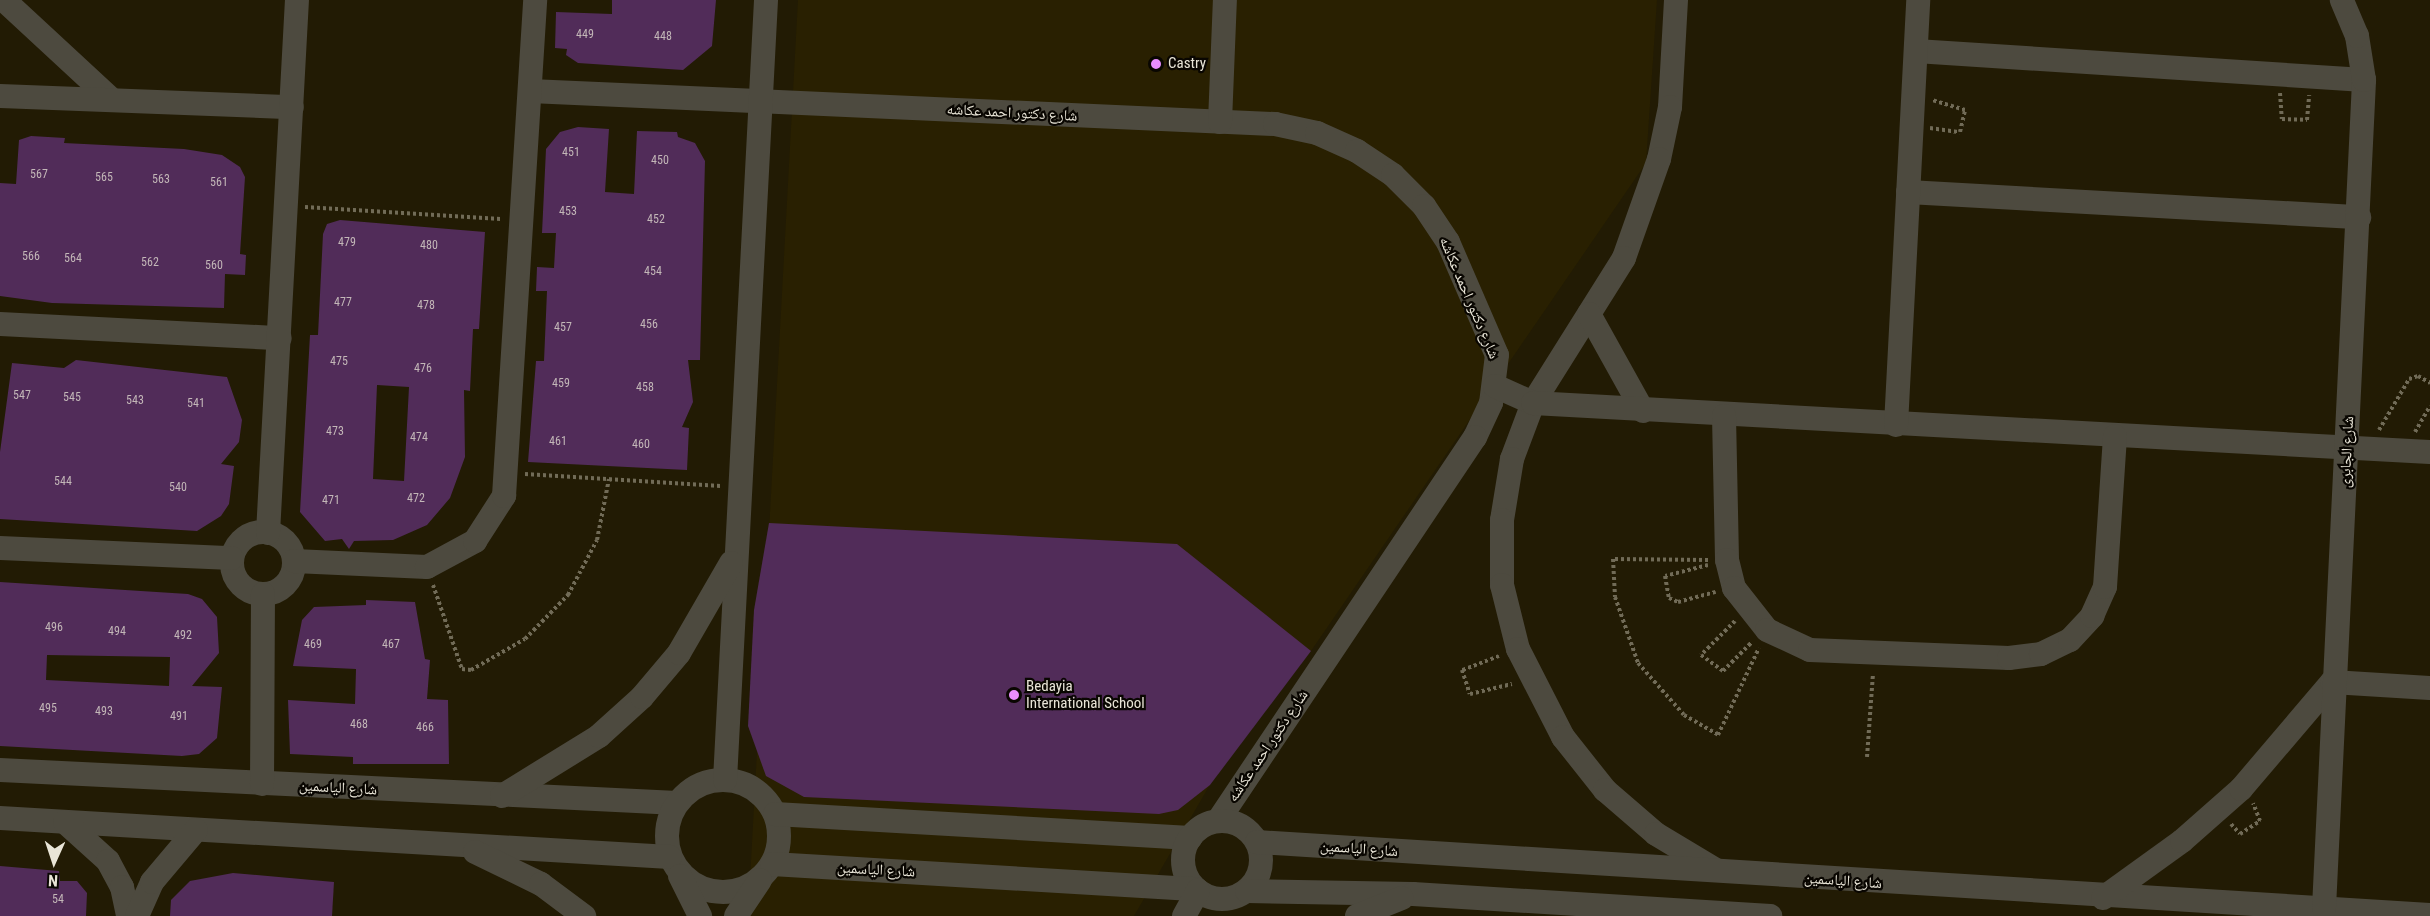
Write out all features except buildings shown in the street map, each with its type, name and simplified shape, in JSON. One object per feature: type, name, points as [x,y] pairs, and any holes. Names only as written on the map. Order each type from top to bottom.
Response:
[{"type":"street","points":[[4,0],[112,100]]},
{"type":"street","points":[[268,533],[297,0]]},
{"type":"street","points":[[294,561],[427,567],[475,541],[493,520],[509,473],[535,0]]},
{"type":"street","points":[[725,780],[766,0]]},
{"type":"street","points":[[1220,122],[1226,0]]},
{"type":"street","points":[[1676,0],[1670,107],[1659,159],[1624,258],[1533,403],[1512,459],[1502,520],[1502,585],[1518,649],[1530,679],[1563,737],[1605,790],[1656,834],[1720,872]]},
{"type":"street","points":[[1896,425],[1918,0]]},
{"type":"street","name":"شارع الجابرى","points":[[2324,908],[2332,682],[2357,449],[2359,217],[2364,80],[2356,36],[2342,0]]},
{"type":"street","points":[[1916,51],[2364,80]]},
{"type":"street","name":"شارع دكتور احمد عكاشه","points":[[530,91],[1220,122],[1317,133],[1394,175],[1448,242],[1497,355],[1495,386],[1475,436],[1218,821]]},
{"type":"street","points":[[0,96],[291,107]]},
{"type":"street","points":[[1908,192],[2359,217]]},
{"type":"street","points":[[1589,314],[1643,411]]},
{"type":"street","points":[[0,324],[280,338]]},
{"type":"street","points":[[1495,386],[1533,403],[1643,411],[2430,452]]},
{"type":"street","points":[[1724,416],[1727,560],[1734,588],[1748,610],[1766,629],[1810,650],[2009,658],[2041,654],[2070,640],[2092,616],[2105,587],[2115,436]]},
{"type":"street","points":[[268,533],[286,542],[294,561],[289,580],[263,594],[239,583],[232,558],[245,538],[268,533]]},
{"type":"street","points":[[0,548],[232,558]]},
{"type":"street","points":[[500,797],[571,756],[642,697],[711,604],[736,552]]},
{"type":"street","points":[[262,784],[263,594]]},
{"type":"street","points":[[2103,898],[2234,796],[2332,682],[2430,688]]},
{"type":"street","name":"شارع الياسمين","points":[[0,770],[500,797],[677,803]]},
{"type":"street","points":[[700,916],[673,863],[667,829],[677,803],[698,786],[725,780],[760,794],[775,814],[779,839],[767,870],[736,916]]},
{"type":"street","points":[[775,814],[1190,838],[1218,821],[1236,823],[1257,842],[1259,874],[1247,891]]},
{"type":"street","points":[[0,818],[456,845],[673,863],[702,889],[718,892],[749,886],[767,870]]},
{"type":"street","points":[[64,822],[108,861],[122,887],[128,916]]},
{"type":"street","points":[[137,916],[152,882],[196,830]]},
{"type":"street","points":[[1190,838],[1184,870],[1197,890],[1217,899],[1247,891],[1413,894],[1637,912],[1770,916]]},
{"type":"street","name":"شارع الياسمين","points":[[1257,842],[2103,898],[2430,915]]},
{"type":"street","points":[[456,845],[541,884],[584,916]]},
{"type":"street","name":"شارع الياسمين","points":[[767,870],[1197,890]]},
{"type":"street","points":[[1185,916],[1197,890]]},
{"type":"street","points":[[1357,916],[1413,894]]},
{"type":"path","points":[[2281,75],[2280,117],[2304,121],[2310,77]]},
{"type":"path","points":[[1912,125],[1960,132],[1965,110],[1913,97]]},
{"type":"path","points":[[287,206],[523,220]]},
{"type":"path","points":[[2357,449],[2409,379],[2418,376],[2430,383]]},
{"type":"path","points":[[509,473],[740,487]]},
{"type":"path","points":[[427,567],[456,663],[471,670],[525,639],[568,595],[597,540],[609,479]]},
{"type":"path","points":[[1727,560],[1613,559],[1614,597],[1638,663],[1684,715],[1718,735],[1766,629]]},
{"type":"path","points":[[1727,560],[1665,576],[1669,598],[1678,602],[1734,588]]},
{"type":"path","points":[[1748,610],[1701,655],[1723,671],[1766,629]]},
{"type":"path","points":[[1518,649],[1462,670],[1470,694],[1530,679]]},
{"type":"path","points":[[1867,757],[1875,652]]},
{"type":"shaded area","points":[[798,0],[1657,0],[1646,163],[1311,651],[1223,762],[1134,916],[748,916]]},
{"type":"place","name":"Castry","points":[[1156,64]]},
{"type":"place","name":"Bedayia International School","points":[[1014,695]]}]
